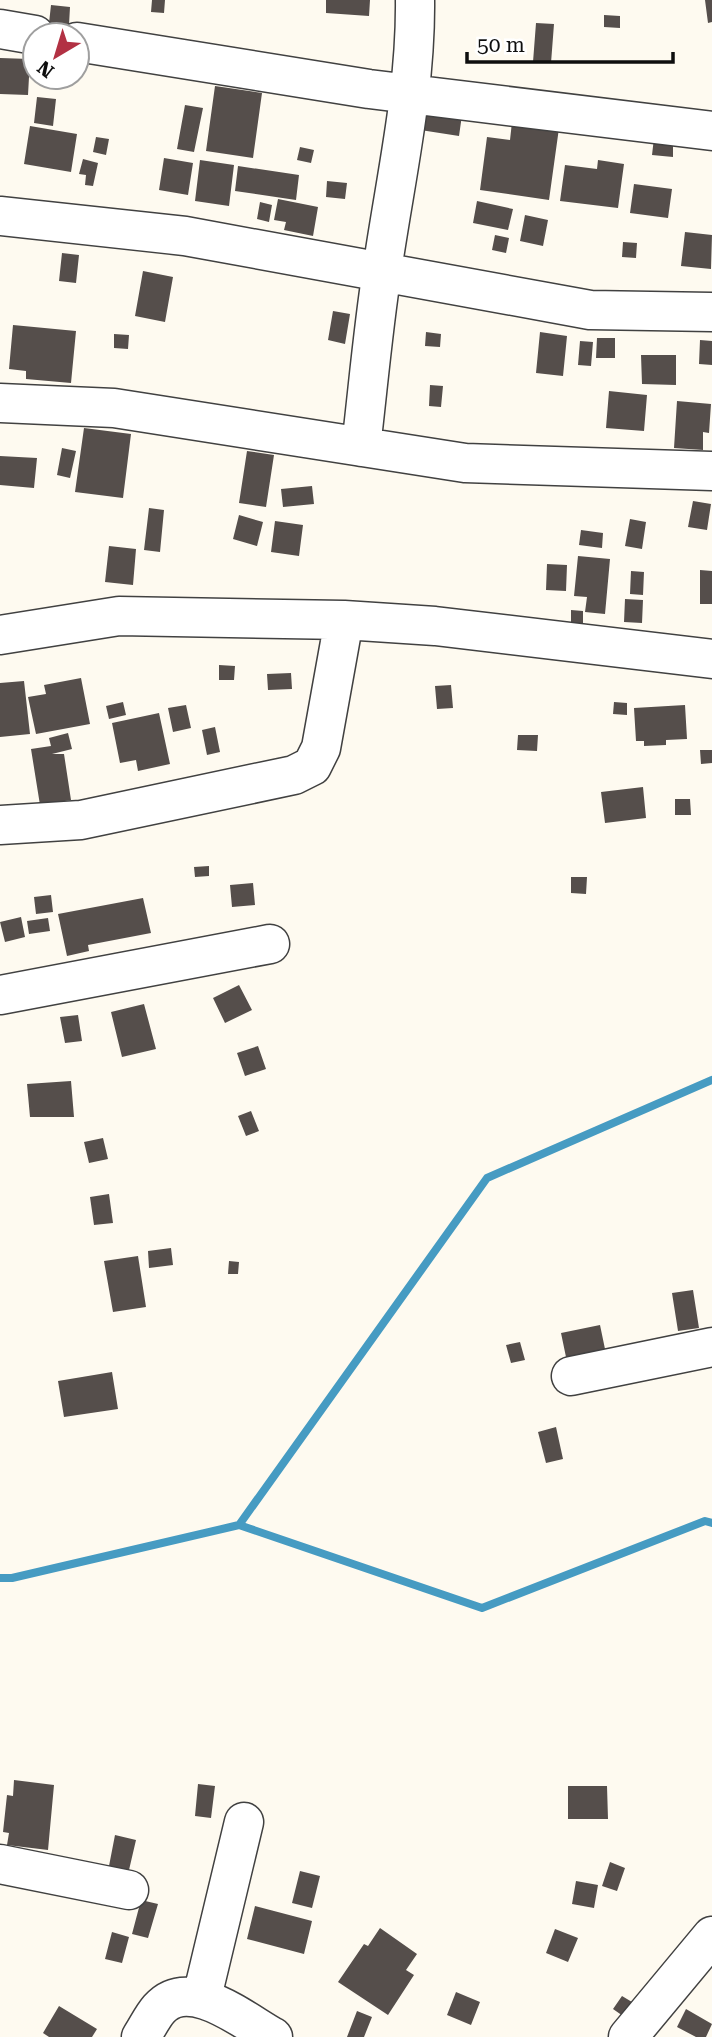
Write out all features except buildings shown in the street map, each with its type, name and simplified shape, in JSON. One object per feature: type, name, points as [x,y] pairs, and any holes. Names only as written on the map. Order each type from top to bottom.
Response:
[{"type":"street","points":[[361,447],[382,272],[411,94],[415,0]]},
{"type":"street","points":[[0,29],[21,33]]},
{"type":"street","points":[[91,44],[411,94],[712,131]]},
{"type":"street","points":[[0,216],[185,236],[590,310],[712,312]]},
{"type":"street","points":[[0,403],[114,408],[465,463],[712,471]]},
{"type":"street","points":[[0,635],[119,616],[344,620],[435,626],[712,659]]},
{"type":"street","points":[[0,825],[81,820],[294,775],[312,766],[321,748],[344,620]]},
{"type":"street","points":[[0,995],[270,944]]},
{"type":"street","points":[[571,1376],[712,1347]]},
{"type":"street","points":[[202,1997],[244,1822]]},
{"type":"street","points":[[0,1864],[129,1890]]},
{"type":"street","points":[[628,2037],[712,1936]]},
{"type":"street","points":[[141,2037],[159,2008],[175,1997],[202,1997],[273,2037]]},
{"type":"waterway","points":[[0,1578],[12,1578],[239,1525],[487,1178],[712,1080]]},
{"type":"waterway","points":[[239,1525],[482,1608],[705,1521],[712,1523]]}]
